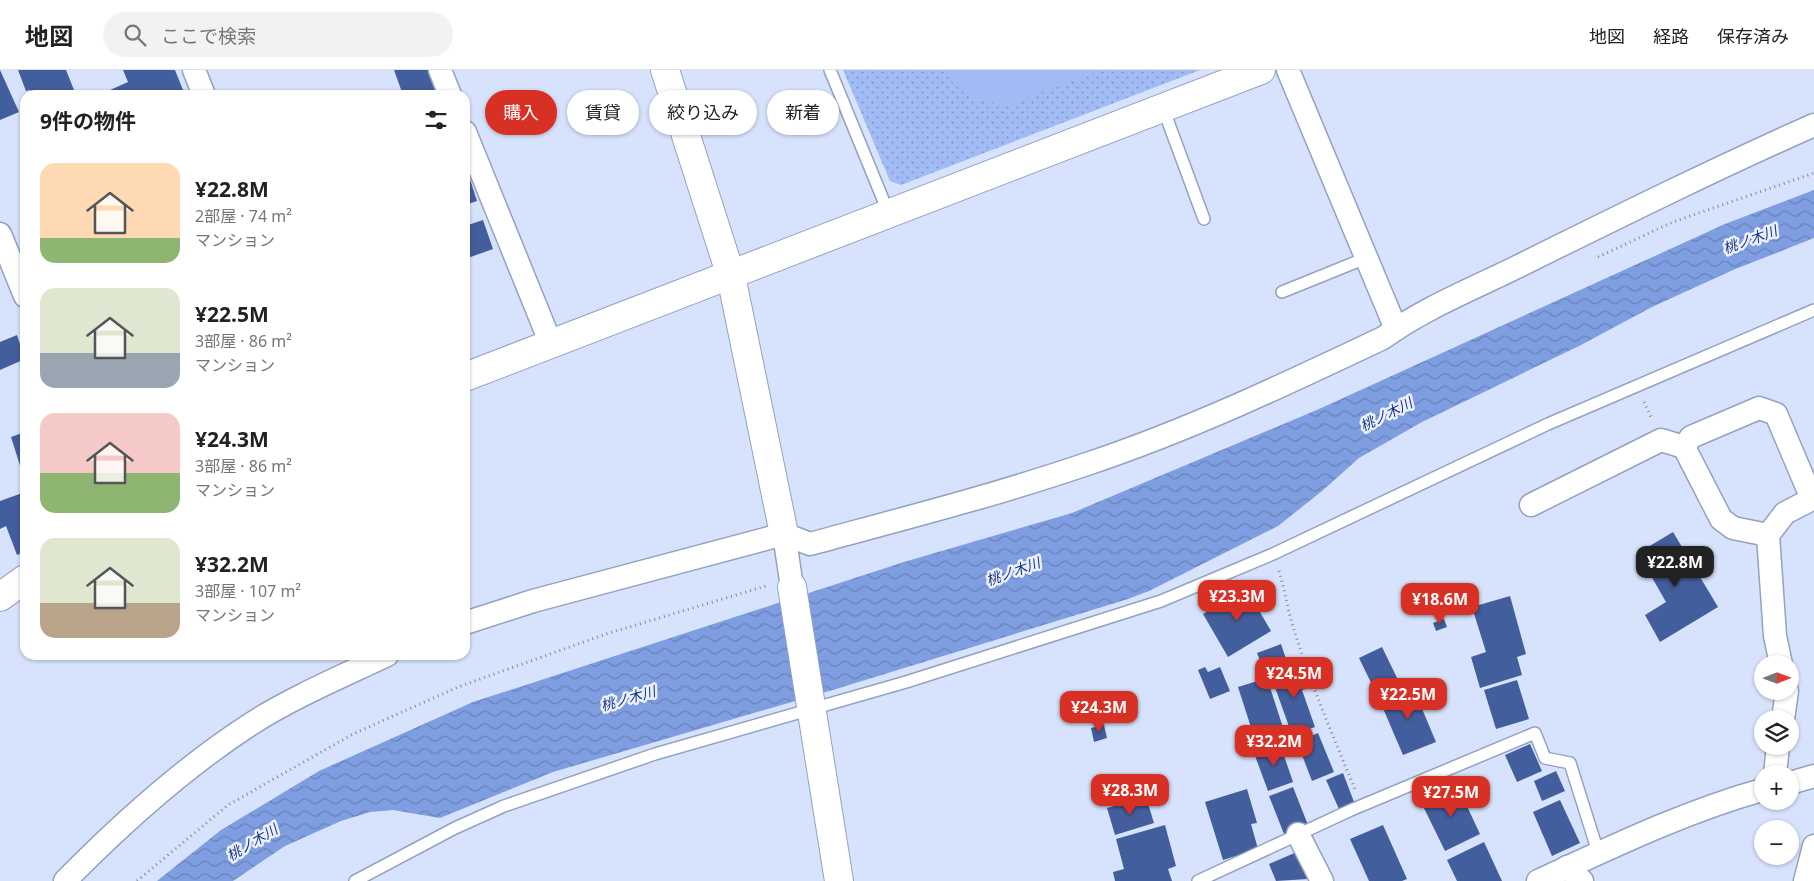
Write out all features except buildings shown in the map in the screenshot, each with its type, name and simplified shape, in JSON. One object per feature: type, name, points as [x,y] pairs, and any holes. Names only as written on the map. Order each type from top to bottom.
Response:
[{"type":"street","points":[[194,70],[202,90]]},
{"type":"street","points":[[440,70],[448,90]]},
{"type":"street","points":[[665,70],[731,276],[784,534],[839,881]]},
{"type":"street","points":[[470,376],[731,276],[1163,106],[1261,70]]},
{"type":"street","points":[[1288,70],[1396,329]]},
{"type":"street","points":[[470,621],[533,601],[784,534],[810,544],[1023,485],[1087,464],[1165,435],[1276,389],[1383,338],[1396,329],[1706,173],[1814,125]]},
{"type":"street","points":[[470,144],[551,344]]},
{"type":"street","points":[[0,234],[20,284]]},
{"type":"street","points":[[1684,447],[1691,437],[1759,408],[1776,414],[1813,498],[1785,513],[1768,535],[1775,636],[1779,655]]},
{"type":"street","points":[[1530,505],[1661,440],[1684,447],[1721,520],[1732,528],[1768,535]]},
{"type":"street","points":[[0,597],[20,583]]},
{"type":"street","points":[[65,881],[135,812],[252,723],[377,660]]},
{"type":"street","points":[[1799,780],[1814,776]]},
{"type":"street","points":[[1538,881],[1575,874],[1598,852],[1701,809],[1754,792]]},
{"type":"street","points":[[1298,834],[1322,881]]},
{"type":"street","points":[[1805,881],[1814,846]]},
{"type":"lane","points":[[830,70],[889,214]]},
{"type":"lane","points":[[1163,106],[1204,218]]},
{"type":"lane","points":[[1282,292],[1366,258]]},
{"type":"lane","points":[[354,881],[455,828],[504,806],[656,754],[1121,615],[1161,600],[1273,554],[1548,424],[1814,310]]},
{"type":"lane","points":[[1198,881],[1298,834],[1535,733],[1545,758],[1570,763],[1598,852]]},
{"type":"path","points":[[1637,385],[1661,440]]},
{"type":"path","points":[[1273,554],[1286,594],[1289,614],[1319,703],[1362,806]]},
{"type":"shaded area","points":[[843,70],[1200,70],[901,185],[890,181]]},
{"type":"shaded area","points":[[944,70],[1100,70],[1007,106],[978,99],[963,92],[953,83]]},
{"type":"water","name":"桃ノ木川","points":[[1814,190],[1814,238],[1733,270],[1652,307],[1581,345],[1422,422],[1359,458],[1278,526],[1149,591],[836,689],[553,772],[440,818],[393,810],[370,812],[341,821],[285,846],[233,881],[157,881],[221,830],[319,771],[473,702],[904,562],[1072,513],[1319,409],[1725,224]]}]
